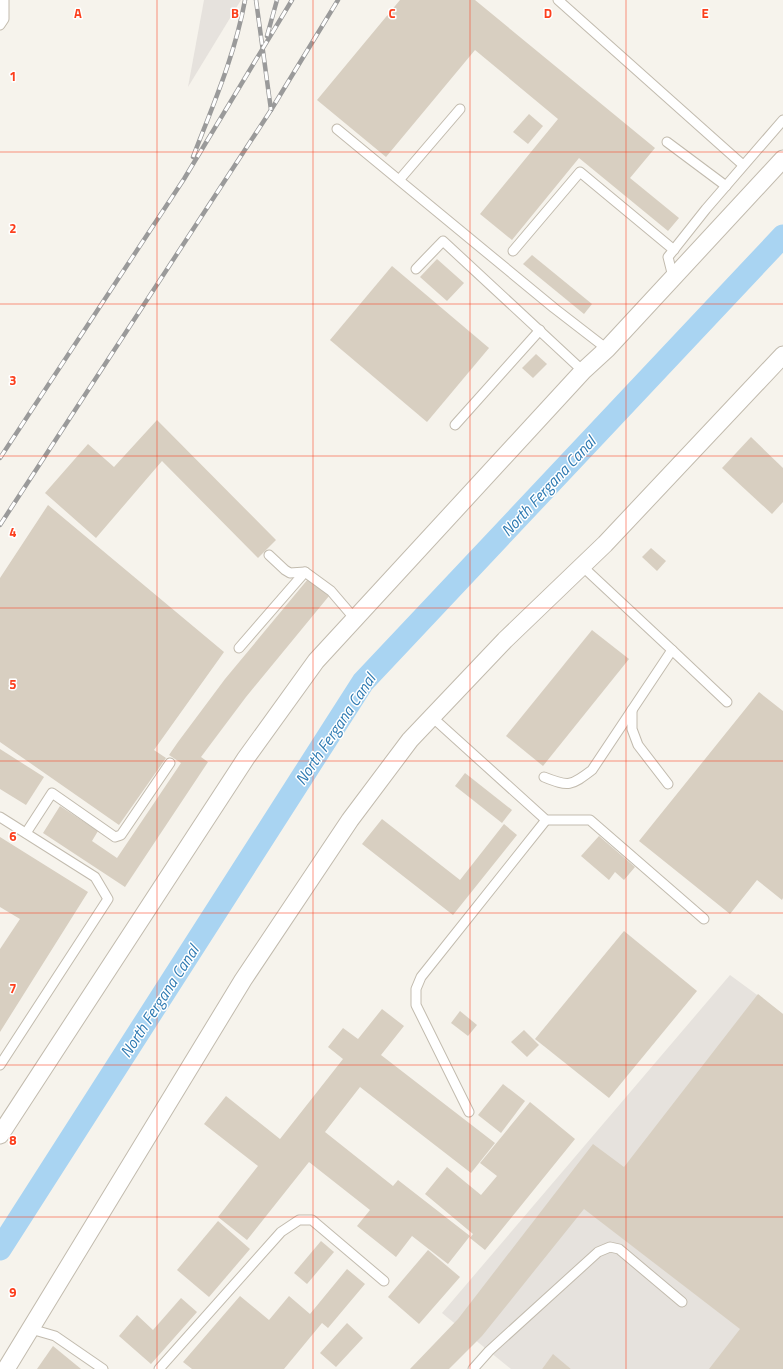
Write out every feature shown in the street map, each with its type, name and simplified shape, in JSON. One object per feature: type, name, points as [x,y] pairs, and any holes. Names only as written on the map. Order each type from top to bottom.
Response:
[{"type":"street","points":[[0,1135],[246,758],[316,661],[583,371],[607,349],[783,160]]},
{"type":"street","points":[[6,1369],[243,980],[350,820],[410,740],[505,640],[582,566],[783,356]]},
{"type":"lane","points":[[0,25],[4,19],[4,0]]},
{"type":"lane","points":[[558,0],[743,166]]},
{"type":"lane","points":[[400,179],[460,109]]},
{"type":"lane","points":[[673,277],[668,257],[726,186],[783,120]]},
{"type":"lane","points":[[337,129],[400,179],[548,303],[607,349]]},
{"type":"lane","points":[[667,142],[726,186]]},
{"type":"lane","points":[[513,251],[580,172],[674,250]]},
{"type":"lane","points":[[416,269],[443,241],[583,371]]},
{"type":"lane","points":[[456,425],[540,330]]},
{"type":"lane","points":[[269,555],[284,570],[290,573],[305,572],[331,591],[355,618]]},
{"type":"lane","points":[[582,566],[727,702]]},
{"type":"lane","points":[[239,648],[305,572]]},
{"type":"lane","points":[[544,778],[563,784],[577,782],[592,770],[672,650]]},
{"type":"lane","points":[[632,710],[632,729],[638,745],[668,784]]},
{"type":"lane","points":[[432,717],[546,820],[590,820],[704,919]]},
{"type":"lane","points":[[26,833],[52,793],[115,837],[121,836],[170,763]]},
{"type":"lane","points":[[0,817],[95,877],[108,899],[0,1065]]},
{"type":"lane","points":[[469,1112],[416,1005],[416,989],[421,977],[546,820]]},
{"type":"lane","points":[[159,1369],[281,1232],[299,1220],[312,1220],[384,1281]]},
{"type":"lane","points":[[473,1369],[489,1351],[598,1252],[610,1247],[620,1249],[682,1302]]},
{"type":"lane","points":[[31,1329],[55,1336],[103,1369]]},
{"type":"shaded area","points":[[204,0],[241,0],[188,87]]},
{"type":"shaded area","points":[[730,975],[783,1014],[783,1369],[571,1369],[553,1355],[542,1369],[511,1369],[442,1313]]},
{"type":"building","points":[[400,0],[475,0],[655,148],[630,178],[679,218],[668,231],[579,158],[512,240],[480,214],[558,119],[475,50],[386,157],[317,100]]},
{"type":"building","points":[[529,114],[543,126],[528,144],[513,132]]},
{"type":"building","points":[[532,255],[592,304],[584,314],[523,264]]},
{"type":"building","points":[[437,259],[464,283],[447,301],[420,277]]},
{"type":"building","points":[[392,266],[489,348],[427,422],[330,340]]},
{"type":"building","points":[[536,354],[547,364],[533,378],[522,368]]},
{"type":"building","points":[[157,420],[276,540],[258,558],[162,461],[96,538],[45,493],[88,444],[114,467]]},
{"type":"building","points":[[751,437],[783,468],[783,502],[772,514],[722,468]]},
{"type":"building","points":[[48,505],[224,652],[154,750],[166,758],[119,825],[0,742],[0,578]]},
{"type":"building","points":[[651,548],[666,561],[657,571],[642,557]]},
{"type":"building","points":[[308,579],[329,596],[246,697],[201,757],[208,762],[125,887],[43,833],[60,806],[98,831],[92,841],[117,858],[181,763],[169,755],[225,679]]},
{"type":"building","points":[[592,630],[629,659],[543,766],[506,736]]},
{"type":"building","points":[[759,692],[783,711],[783,898],[782,900],[757,880],[730,914],[639,841]]},
{"type":"building","points":[[0,749],[44,777],[26,805],[0,789]]},
{"type":"building","points":[[465,773],[512,810],[502,823],[455,786]]},
{"type":"building","points":[[382,819],[460,880],[504,824],[517,835],[453,915],[362,844]]},
{"type":"building","points":[[599,836],[635,867],[624,880],[615,872],[609,880],[581,856]]},
{"type":"building","points":[[0,837],[88,892],[0,1032],[0,949],[20,919],[0,907]]},
{"type":"building","points":[[624,931],[697,991],[609,1098],[535,1039]]},
{"type":"building","points":[[758,994],[783,1014],[783,1369],[709,1369],[740,1329],[584,1209],[482,1336],[449,1369],[410,1369],[458,1319],[593,1144],[624,1167]]},
{"type":"building","points":[[382,1009],[404,1026],[381,1055],[495,1143],[471,1173],[360,1087],[325,1132],[393,1186],[398,1180],[470,1236],[448,1264],[412,1236],[396,1257],[357,1226],[370,1210],[309,1162],[247,1240],[218,1217],[258,1166],[204,1124],[226,1096],[280,1139],[343,1059],[328,1047],[343,1028],[358,1039]]},
{"type":"building","points":[[460,1011],[477,1025],[468,1036],[451,1023]]},
{"type":"building","points":[[524,1030],[539,1045],[527,1057],[511,1042]]},
{"type":"building","points":[[503,1084],[525,1101],[501,1133],[478,1115]]},
{"type":"building","points":[[530,1102],[575,1139],[485,1250],[470,1238],[473,1234],[425,1194],[447,1167],[481,1195],[497,1176],[480,1163]]},
{"type":"building","points":[[218,1221],[250,1249],[209,1297],[177,1270]]},
{"type":"building","points":[[321,1241],[334,1252],[307,1284],[294,1273]]},
{"type":"building","points":[[428,1250],[460,1277],[419,1324],[388,1297]]},
{"type":"building","points":[[347,1269],[365,1284],[328,1328],[322,1323],[284,1369],[192,1369],[183,1362],[240,1296],[269,1320],[289,1296],[310,1314]]},
{"type":"building","points":[[181,1298],[197,1312],[151,1364],[119,1336],[137,1315],[153,1330]]},
{"type":"building","points":[[347,1323],[363,1338],[336,1367],[320,1353]]},
{"type":"building","points":[[53,1346],[81,1369],[37,1369]]},
{"type":"building","points":[[553,1354],[571,1369],[542,1369]]},
{"type":"waterway","name":"North Fergana Canal","points":[[0,1249],[363,682],[783,236]]},
{"type":"railway","points":[[193,157],[216,99],[229,60],[241,20],[245,0]]},
{"type":"railway","points":[[256,0],[271,110]]},
{"type":"railway","points":[[267,36],[277,0]]},
{"type":"railway","points":[[0,458],[184,179],[292,0]]},
{"type":"railway","points":[[0,525],[271,110],[338,0]]}]
